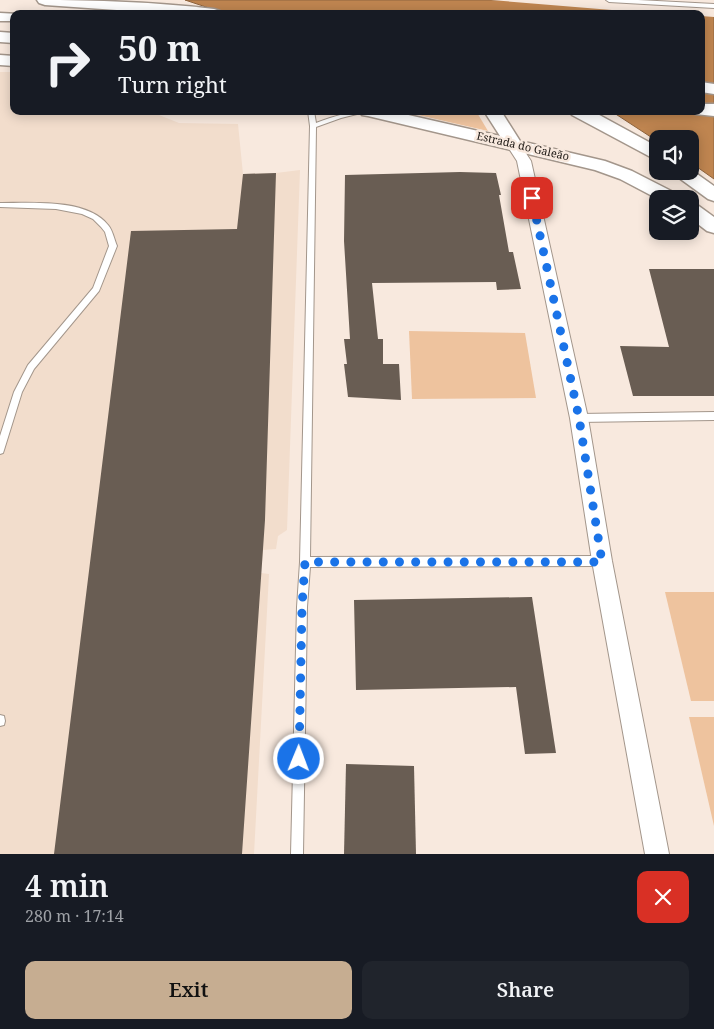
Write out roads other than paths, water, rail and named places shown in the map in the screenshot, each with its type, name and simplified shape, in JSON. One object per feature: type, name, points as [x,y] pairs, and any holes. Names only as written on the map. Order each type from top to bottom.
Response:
[{"type":"main road","points":[[45,0],[182,10]]},
{"type":"street","name":"Estrada do Galeão","points":[[385,115],[599,165],[626,175],[655,190]]},
{"type":"street","points":[[496,115],[524,161],[579,418],[602,562],[657,854]]},
{"type":"street","points":[[586,115],[649,151]]},
{"type":"street","points":[[693,180],[714,195]]},
{"type":"street","points":[[699,215],[714,226]]},
{"type":"lane","points":[[609,0],[714,6]]},
{"type":"lane","points":[[298,854],[313,126],[312,115]]},
{"type":"lane","points":[[313,126],[345,115]]},
{"type":"lane","points":[[0,206],[64,207],[95,216],[105,225],[113,246],[96,289],[30,367],[18,392],[0,450]]},
{"type":"lane","points":[[579,418],[714,416]]},
{"type":"lane","points":[[305,562],[602,562]]}]
